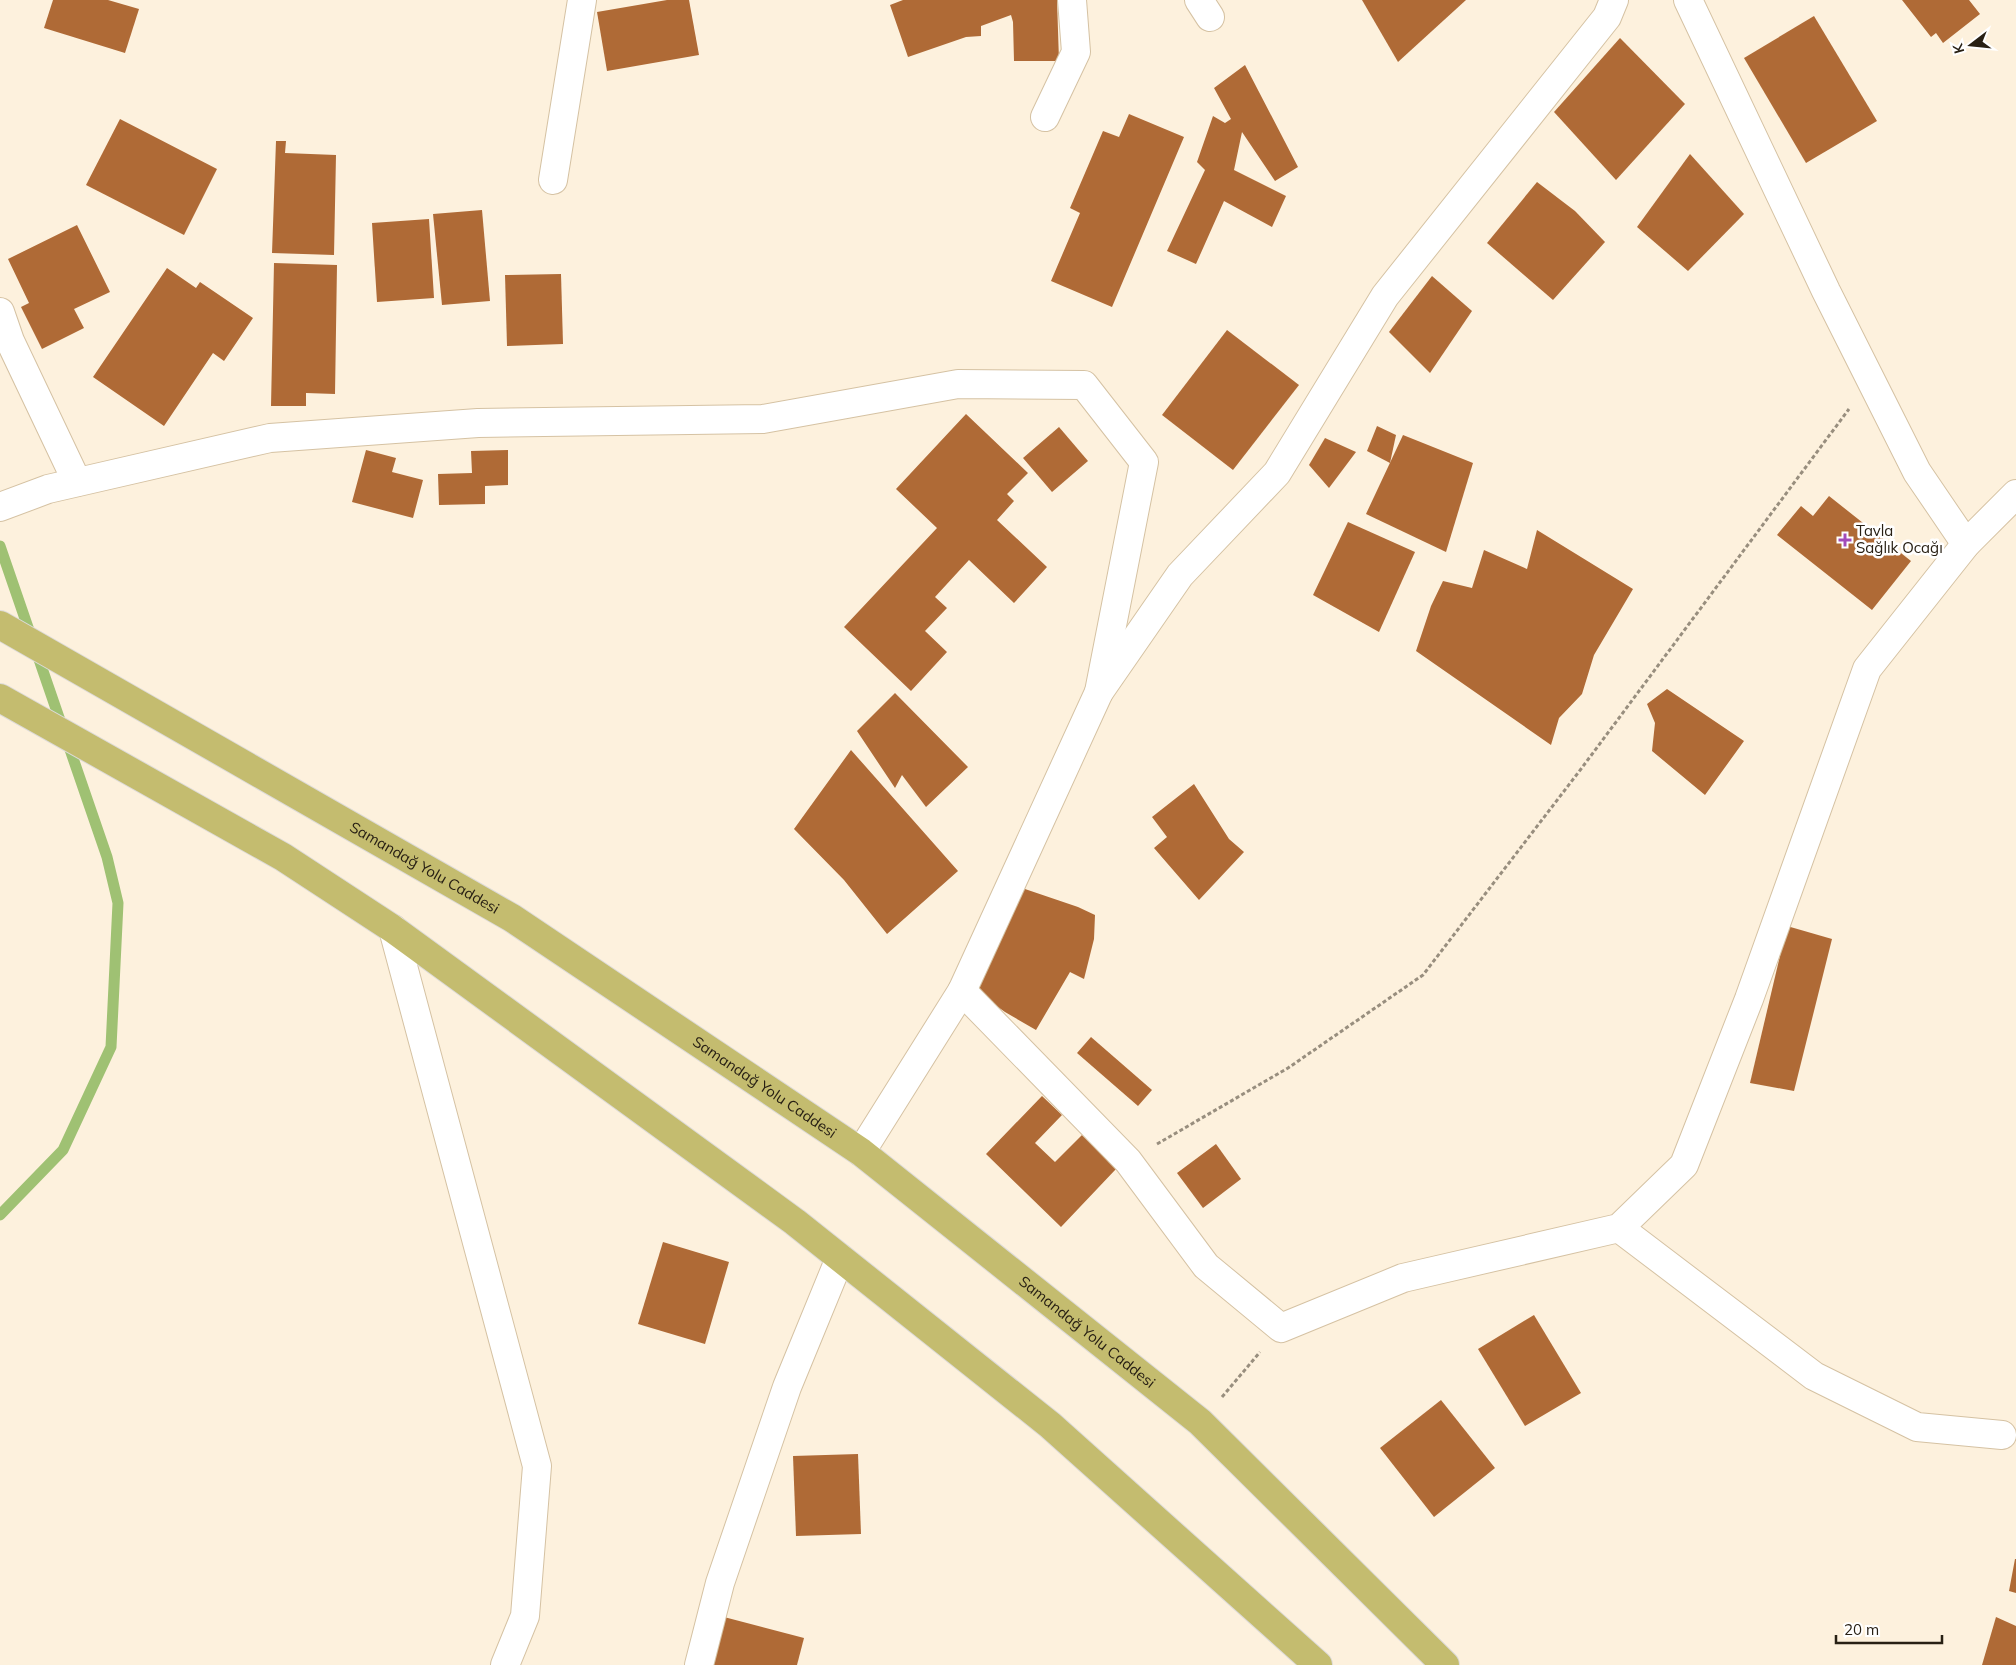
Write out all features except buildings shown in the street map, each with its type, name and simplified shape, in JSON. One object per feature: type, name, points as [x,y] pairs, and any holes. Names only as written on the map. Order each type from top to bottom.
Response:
[{"type":"highway","name":"Samandağ Yolu Caddesi","points":[[0,625],[512,918],[860,1152],[1200,1422],[1445,1665]]},
{"type":"highway","points":[[0,698],[282,857],[393,929],[795,1222],[1050,1424],[1318,1665]]},
{"type":"street","points":[[553,180],[582,0]]},
{"type":"street","points":[[1045,117],[1076,52],[1072,0]]},
{"type":"street","points":[[860,1152],[962,991],[1099,692],[1180,575],[1278,473],[1385,296],[1607,17],[1614,0]]},
{"type":"street","points":[[1688,0],[1716,64],[1870,380],[1917,472],[1966,544]]},
{"type":"street","points":[[0,312],[10,341],[77,482]]},
{"type":"street","points":[[11,503],[77,482],[270,438],[478,423],[763,419],[958,384],[1084,385],[1144,462],[1099,692]]},
{"type":"street","points":[[962,991],[1128,1161],[1206,1266],[1281,1328],[1403,1278],[1619,1228],[1684,1165],[1750,999],[1867,668],[1966,544],[2016,494]]},
{"type":"street","points":[[393,929],[538,1466],[525,1616],[505,1665]]},
{"type":"street","points":[[1619,1228],[1814,1376],[1917,1427],[2002,1435]]},
{"type":"street","points":[[699,1665],[720,1583],[787,1387],[840,1258]]},
{"type":"path","points":[[1128,1161],[1288,1068],[1423,975],[1581,769],[1870,380]]},
{"type":"path","points":[[1200,1422],[1281,1328]]},
{"type":"waterway","points":[[0,546],[107,857],[118,903],[111,1047],[63,1150],[0,1215]]},
{"type":"place","name":"Tavla Sağlık Ocağı","points":[[1845,540]]}]
